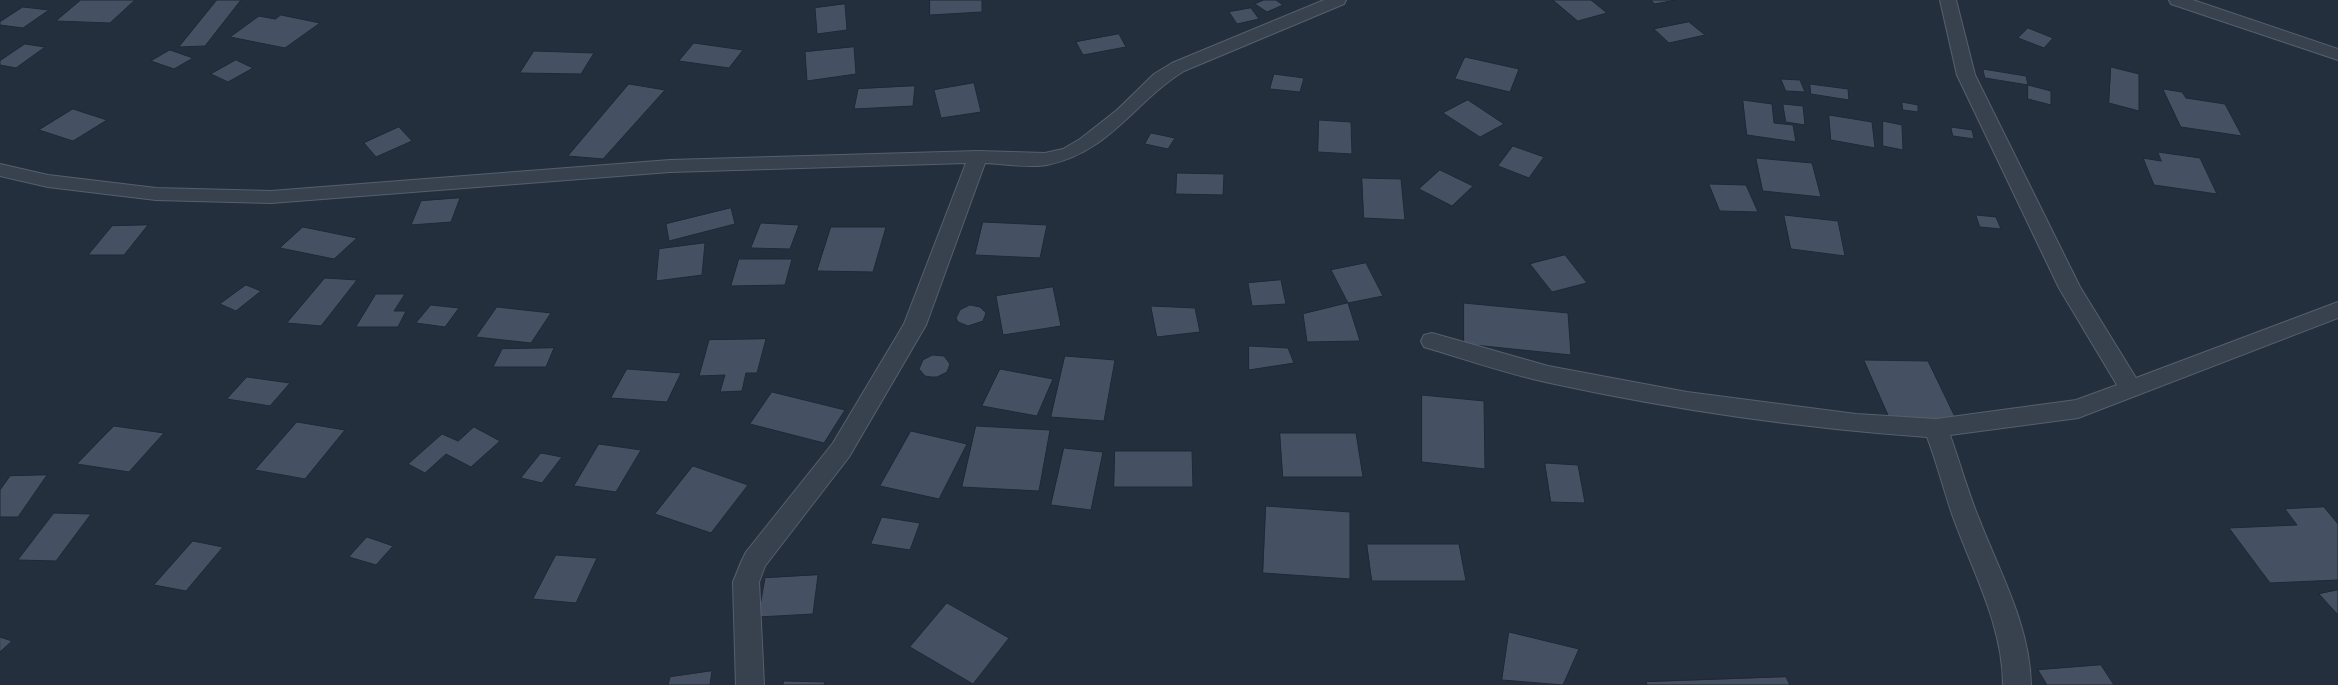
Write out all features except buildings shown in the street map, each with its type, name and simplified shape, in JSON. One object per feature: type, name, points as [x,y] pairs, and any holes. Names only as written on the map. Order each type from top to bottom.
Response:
[{"type":"street","points":[[0,170],[48,181],[156,194],[271,197],[670,166],[978,157],[1045,159],[1069,153],[1087,143],[1122,114],[1160,78],[1178,67],[1338,0]]},
{"type":"street","points":[[1948,0],[1966,75],[2070,288],[2131,389]]},
{"type":"street","points":[[2177,0],[2338,55]]},
{"type":"street","points":[[750,685],[746,582],[756,560],[842,450],[915,325],[978,157]]},
{"type":"street","points":[[1432,341],[1548,374],[1687,401],[1856,422],[1936,428],[2078,410],[2338,310]]},
{"type":"street","points":[[1936,428],[1965,515],[2012,641],[2018,673],[2017,685]]}]
